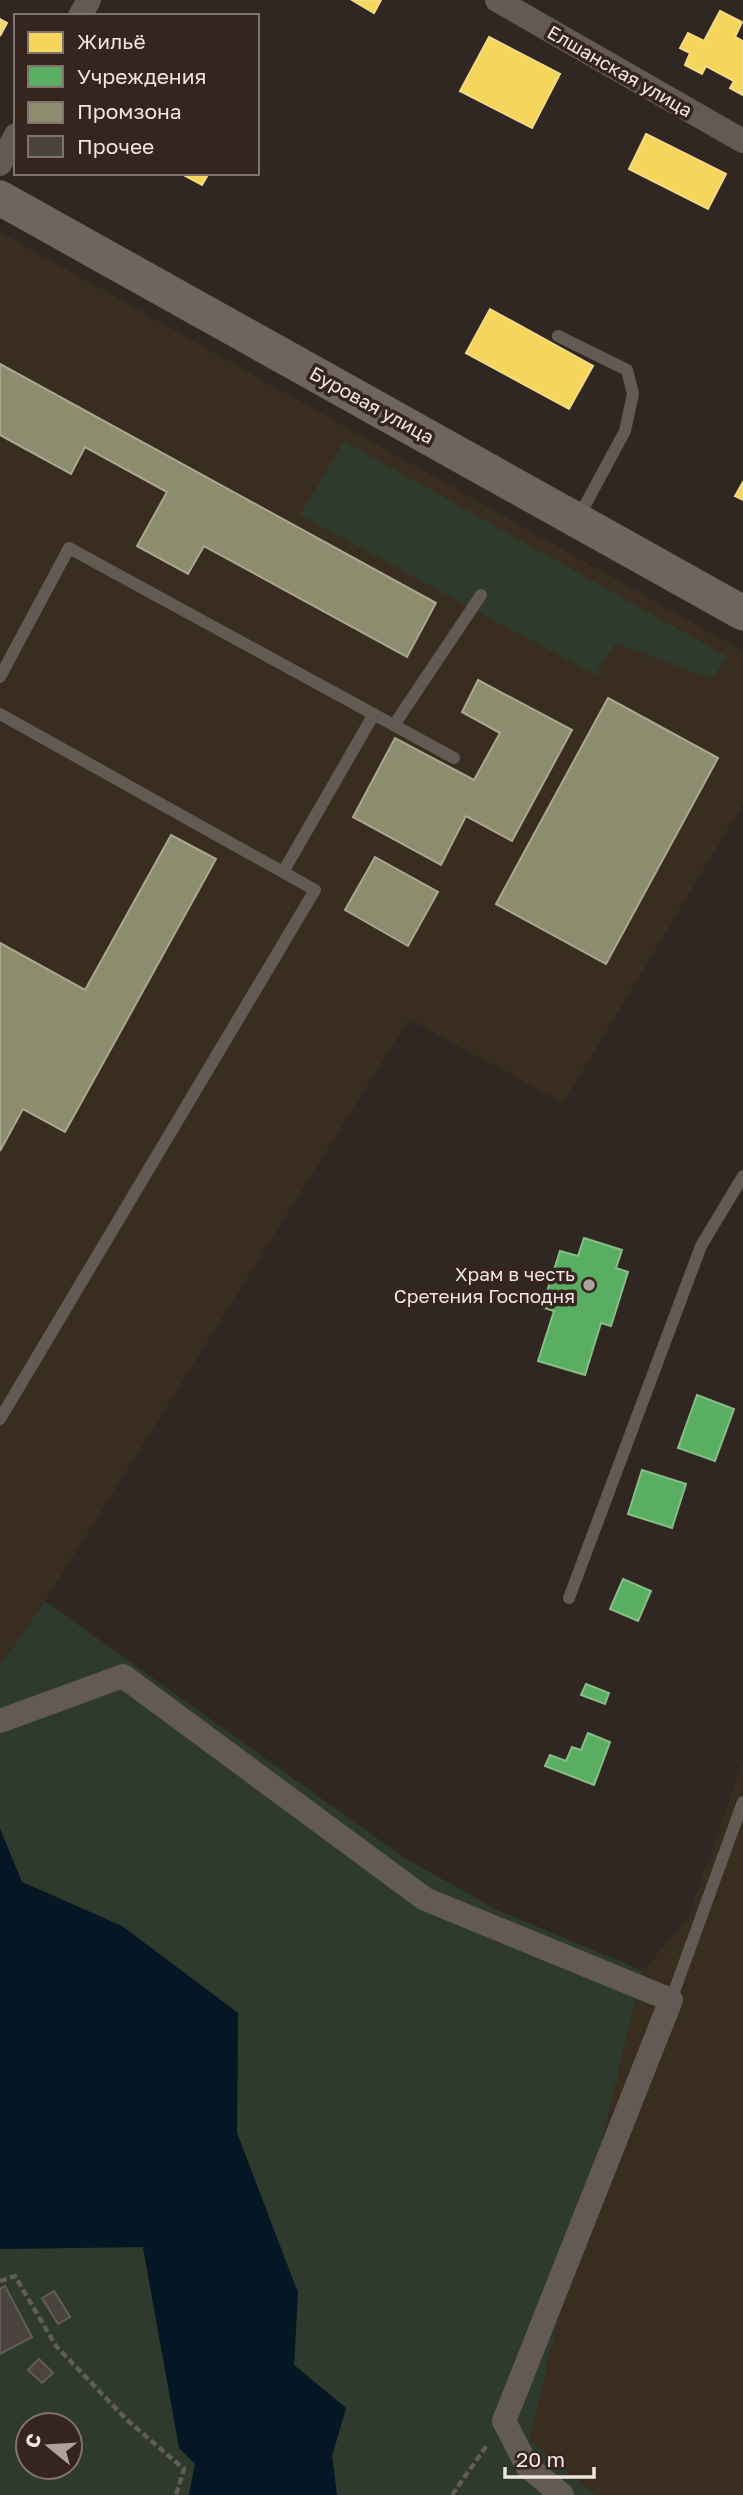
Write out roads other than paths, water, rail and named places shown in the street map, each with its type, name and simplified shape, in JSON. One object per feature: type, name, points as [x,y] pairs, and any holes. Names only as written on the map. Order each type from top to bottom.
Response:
[{"type":"main road","name":"Буровая улица","points":[[0,198],[743,613]]},
{"type":"street","name":"Елшанская улица","points":[[497,0],[743,141]]},
{"type":"street","points":[[0,164],[14,139]]},
{"type":"street","points":[[0,1721],[123,1676],[425,1899],[671,2000],[504,2421],[527,2466],[562,2495]]},
{"type":"lane","points":[[558,336],[627,370],[634,394],[625,430],[577,520]]},
{"type":"lane","points":[[0,677],[69,548],[454,758]]},
{"type":"lane","points":[[394,725],[481,595]]},
{"type":"lane","points":[[0,714],[315,890],[0,1419]]},
{"type":"lane","points":[[284,872],[374,714]]},
{"type":"lane","points":[[569,1598],[701,1246],[743,1176]]},
{"type":"lane","points":[[671,2000],[743,1801]]},
{"type":"water","points":[[0,1829],[22,1882],[122,1926],[238,2013],[237,2133],[298,2293],[294,2365],[346,2408],[332,2456],[337,2495],[189,2495],[195,2464],[179,2448],[143,2247],[0,2249]]},
{"type":"place","name":"Храм в честь Сретения Господня","points":[[589,1285]]}]
